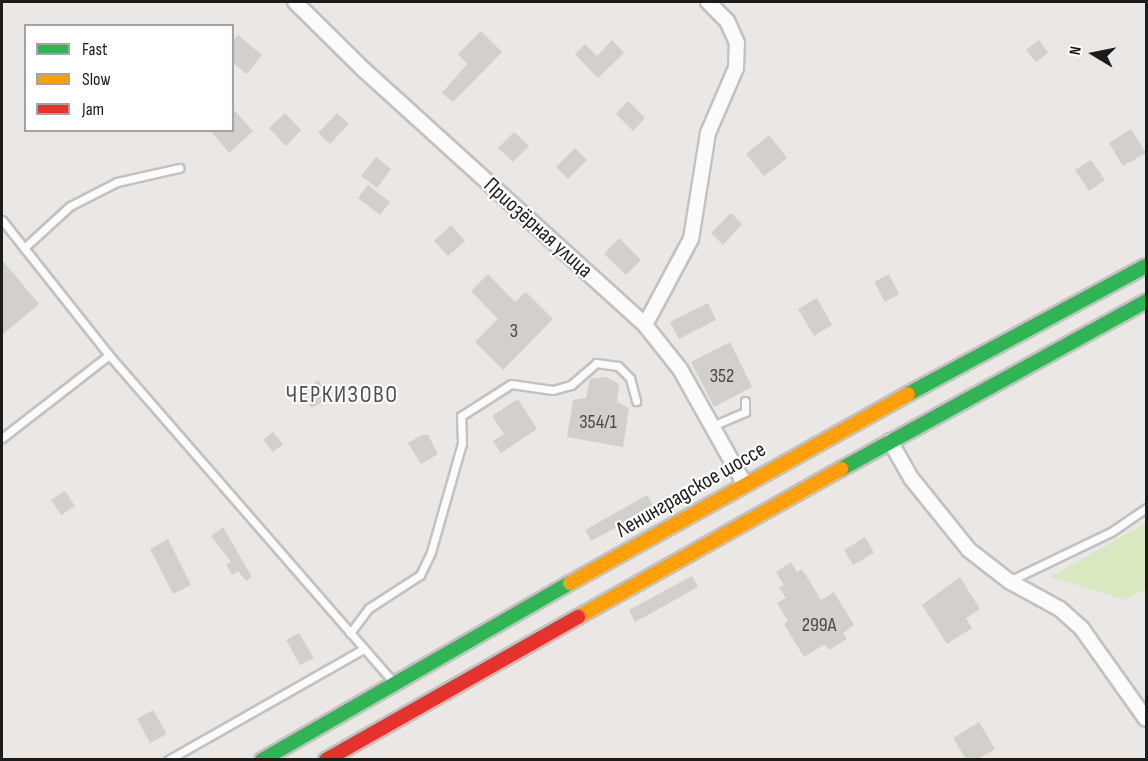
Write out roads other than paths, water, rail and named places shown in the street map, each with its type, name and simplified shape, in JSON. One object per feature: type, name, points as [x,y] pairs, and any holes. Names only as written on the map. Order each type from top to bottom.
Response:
[{"type":"highway","name":"Ленинградское шоссе","points":[[262,759],[744,483],[1146,266]]},
{"type":"highway","points":[[326,759],[890,441],[1146,301]]},
{"type":"street","name":"Приозёрная улица","points":[[296,2],[364,70],[645,325],[680,369],[744,483]]},
{"type":"street","points":[[645,325],[691,239],[708,133],[736,68],[737,43],[727,21],[708,2]]},
{"type":"street","points":[[890,441],[911,478],[969,550],[1009,581],[1060,609],[1082,629],[1144,712]]},
{"type":"lane","points":[[24,248],[70,206],[117,182],[179,168]]},
{"type":"lane","points":[[2,219],[110,355],[363,649],[396,684]]},
{"type":"lane","points":[[2,438],[110,355]]},
{"type":"lane","points":[[350,633],[369,608],[420,575],[431,552],[462,442],[461,416],[511,384],[553,390],[571,385],[596,363],[618,366],[630,378],[636,401]]},
{"type":"lane","points":[[712,426],[745,412],[745,401]]},
{"type":"lane","points":[[1009,581],[1111,532],[1146,508]]},
{"type":"lane","points":[[168,759],[363,649]]},
{"type":"district","name":"ЧЕРКИЗОВО","points":[[342,395]]}]
